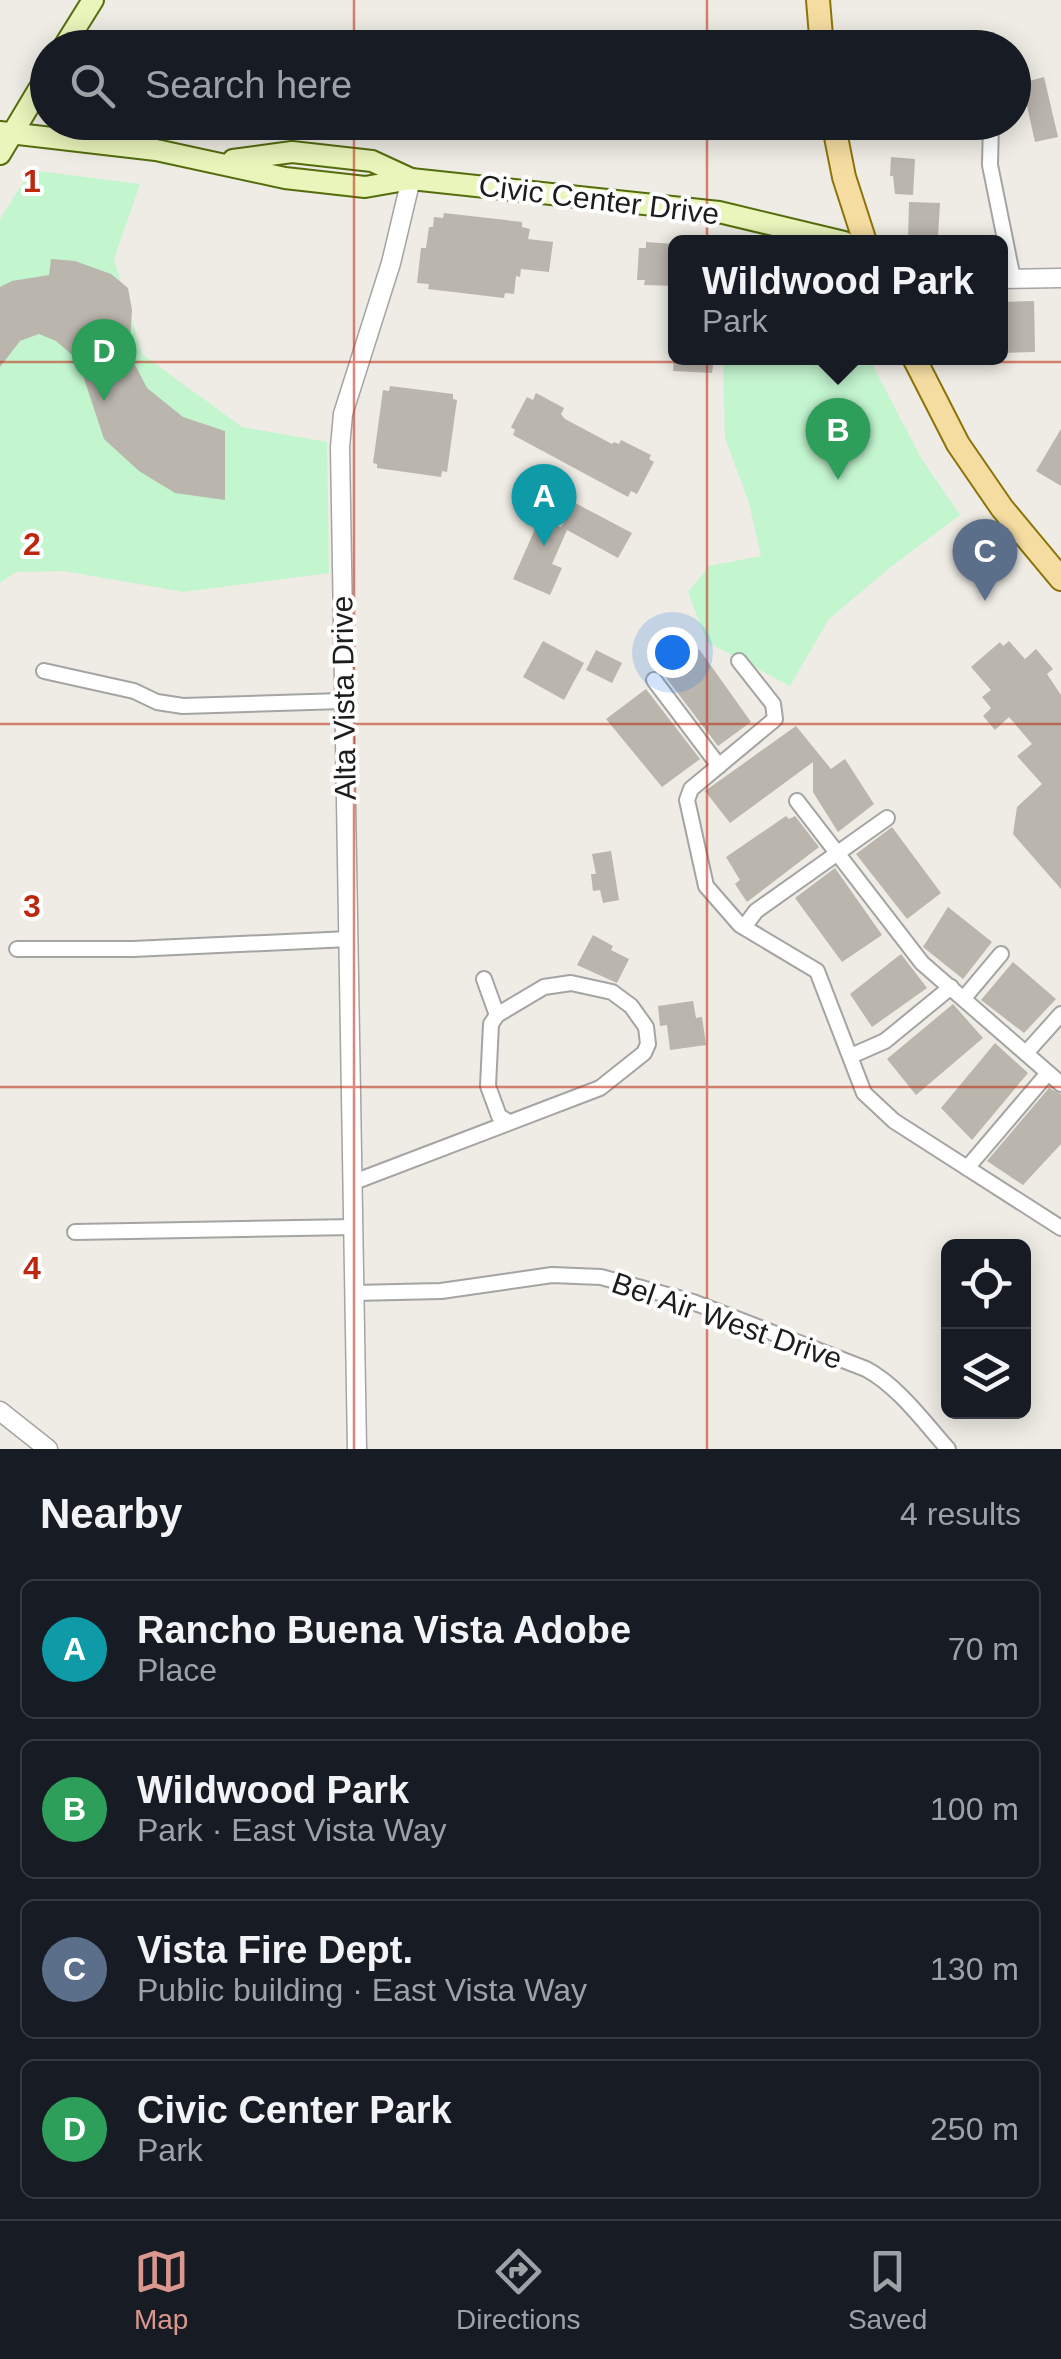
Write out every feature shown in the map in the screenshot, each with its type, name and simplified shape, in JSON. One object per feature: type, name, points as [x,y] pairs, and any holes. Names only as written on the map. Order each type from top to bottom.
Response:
[{"type":"main road","points":[[75,30],[93,0]]},
{"type":"main road","points":[[818,0],[820,30]]},
{"type":"main road","points":[[0,154],[6,132],[30,99]]},
{"type":"main road","name":"Civic Center Drive","points":[[73,140],[218,162],[292,152],[372,160],[411,179],[719,212],[815,235]]},
{"type":"main road","points":[[837,140],[863,235]]},
{"type":"main road","points":[[918,365],[958,444],[995,498],[1061,579]]},
{"type":"street","points":[[991,140],[990,164],[1000,235]]},
{"type":"street","name":"Alta Vista Drive","points":[[357,1449],[340,446],[343,414],[391,263],[411,179]]},
{"type":"street","points":[[1008,279],[1061,278]]},
{"type":"street","points":[[739,661],[773,704],[775,719],[692,790],[687,800],[706,886],[744,927],[817,971],[864,1093],[894,1121],[1061,1228]]},
{"type":"street","points":[[44,672],[183,706],[342,702]]},
{"type":"street","points":[[654,680],[719,766]]},
{"type":"street","points":[[796,801],[922,963],[1061,1084]]},
{"type":"street","points":[[744,927],[756,911],[887,818]]},
{"type":"street","points":[[17,949],[134,949],[350,939]]},
{"type":"street","points":[[964,998],[1001,954]]},
{"type":"street","points":[[484,979],[497,1015]]},
{"type":"street","points":[[354,1182],[600,1088],[644,1053],[648,1044],[646,1027],[630,1006],[612,992],[571,983],[544,987],[497,1015],[490,1024],[488,1086],[499,1116],[507,1121]]},
{"type":"street","points":[[851,1056],[884,1041],[951,987]]},
{"type":"street","points":[[1026,1053],[1061,1014]]},
{"type":"street","points":[[967,1168],[1048,1073]]},
{"type":"street","points":[[75,1232],[354,1227]]},
{"type":"street","name":"Bel Air West Drive","points":[[354,1293],[441,1291],[552,1275],[602,1276],[693,1302],[866,1369],[916,1413],[948,1449]]},
{"type":"street","points":[[0,1411],[48,1449]]},
{"type":"green space","points":[[31,170],[140,184],[114,259],[142,354],[242,427],[327,442],[329,573],[184,592],[64,571],[16,572],[0,583],[0,219]]},
{"type":"green space","points":[[723,365],[873,365],[921,458],[960,515],[829,619],[790,686],[707,642],[688,592],[709,566],[761,556],[749,503],[725,438]]},
{"type":"building","points":[[1044,77],[1058,137],[1035,142],[1031,81]]},
{"type":"building","points":[[891,157],[915,159],[913,195],[895,194],[890,176]]},
{"type":"building","points":[[909,202],[940,203],[938,235],[908,235]]},
{"type":"building","points":[[444,213],[522,222],[522,227],[530,229],[528,239],[553,242],[549,272],[521,269],[514,294],[505,293],[504,298],[428,289],[429,284],[417,283],[421,248],[426,248],[429,227],[433,227],[434,217],[443,218]]},
{"type":"building","points":[[646,242],[668,243],[668,286],[644,285],[645,280],[637,280],[639,248],[646,248]]},
{"type":"building","points":[[51,259],[75,261],[111,274],[128,288],[132,310],[129,353],[147,388],[183,417],[225,431],[225,500],[175,493],[139,471],[104,439],[78,360],[56,341],[39,334],[20,341],[0,367],[0,287],[49,275]]},
{"type":"building","points":[[1034,301],[1035,352],[1008,353],[1008,302]]},
{"type":"building","points":[[673,365],[713,365],[712,373],[673,371]]},
{"type":"building","points":[[390,386],[453,394],[457,400],[447,472],[442,471],[441,477],[377,468],[373,463],[383,390],[389,391]]},
{"type":"building","points":[[536,393],[564,408],[561,414],[565,419],[612,444],[621,440],[651,455],[649,459],[654,462],[637,494],[631,491],[628,497],[513,435],[515,430],[511,427],[527,397],[533,400]]},
{"type":"building","points":[[1061,429],[1061,486],[1036,471]]},
{"type":"building","points":[[575,503],[632,533],[618,558],[567,530],[552,564],[562,568],[550,595],[513,579],[540,518],[565,529],[561,527]]},
{"type":"building","points":[[543,641],[584,663],[564,700],[523,677]]},
{"type":"building","points":[[1009,641],[1025,659],[1036,649],[1053,669],[1047,674],[1061,695],[1061,889],[1013,834],[1017,807],[1042,784],[1017,756],[1032,744],[1009,717],[995,730],[983,716],[991,708],[982,697],[991,690],[971,667],[1000,642],[1003,646]]},
{"type":"building","points":[[699,649],[751,722],[718,746],[664,675]]},
{"type":"building","points":[[596,650],[622,663],[612,683],[586,670]]},
{"type":"building","points":[[646,689],[700,759],[662,787],[606,719]]},
{"type":"building","points":[[796,726],[831,769],[845,759],[874,804],[838,832],[813,792],[813,762],[730,823],[705,791]]},
{"type":"building","points":[[786,816],[795,816],[819,847],[747,902],[735,884],[740,880],[726,857]]},
{"type":"building","points":[[892,827],[941,893],[907,919],[856,854]]},
{"type":"building","points":[[611,851],[619,900],[603,903],[600,890],[593,891],[591,874],[596,874],[592,854]]},
{"type":"building","points":[[835,868],[882,935],[842,962],[795,898]]},
{"type":"building","points":[[948,907],[992,942],[963,979],[923,947]]},
{"type":"building","points":[[593,935],[629,959],[617,983],[577,965]]},
{"type":"building","points":[[901,954],[927,988],[872,1027],[850,994]]},
{"type":"building","points":[[1013,962],[1056,999],[1024,1033],[981,1000]]},
{"type":"building","points":[[693,1001],[696,1018],[702,1017],[706,1045],[670,1050],[667,1025],[660,1026],[658,1006]]},
{"type":"building","points":[[953,1004],[983,1038],[916,1095],[887,1059]]},
{"type":"building","points":[[995,1043],[1028,1073],[972,1140],[941,1108]]},
{"type":"building","points":[[1049,1088],[1061,1094],[1061,1144],[1023,1185],[987,1161]]},
{"type":"place","name":"Civic Center Park","points":[[104,401]]},
{"type":"place","name":"Wildwood Park","points":[[838,480]]},
{"type":"place","name":"Rancho Buena Vista Adobe","points":[[544,546]]},
{"type":"place","name":"Vista Fire Dept.","points":[[985,601]]}]
